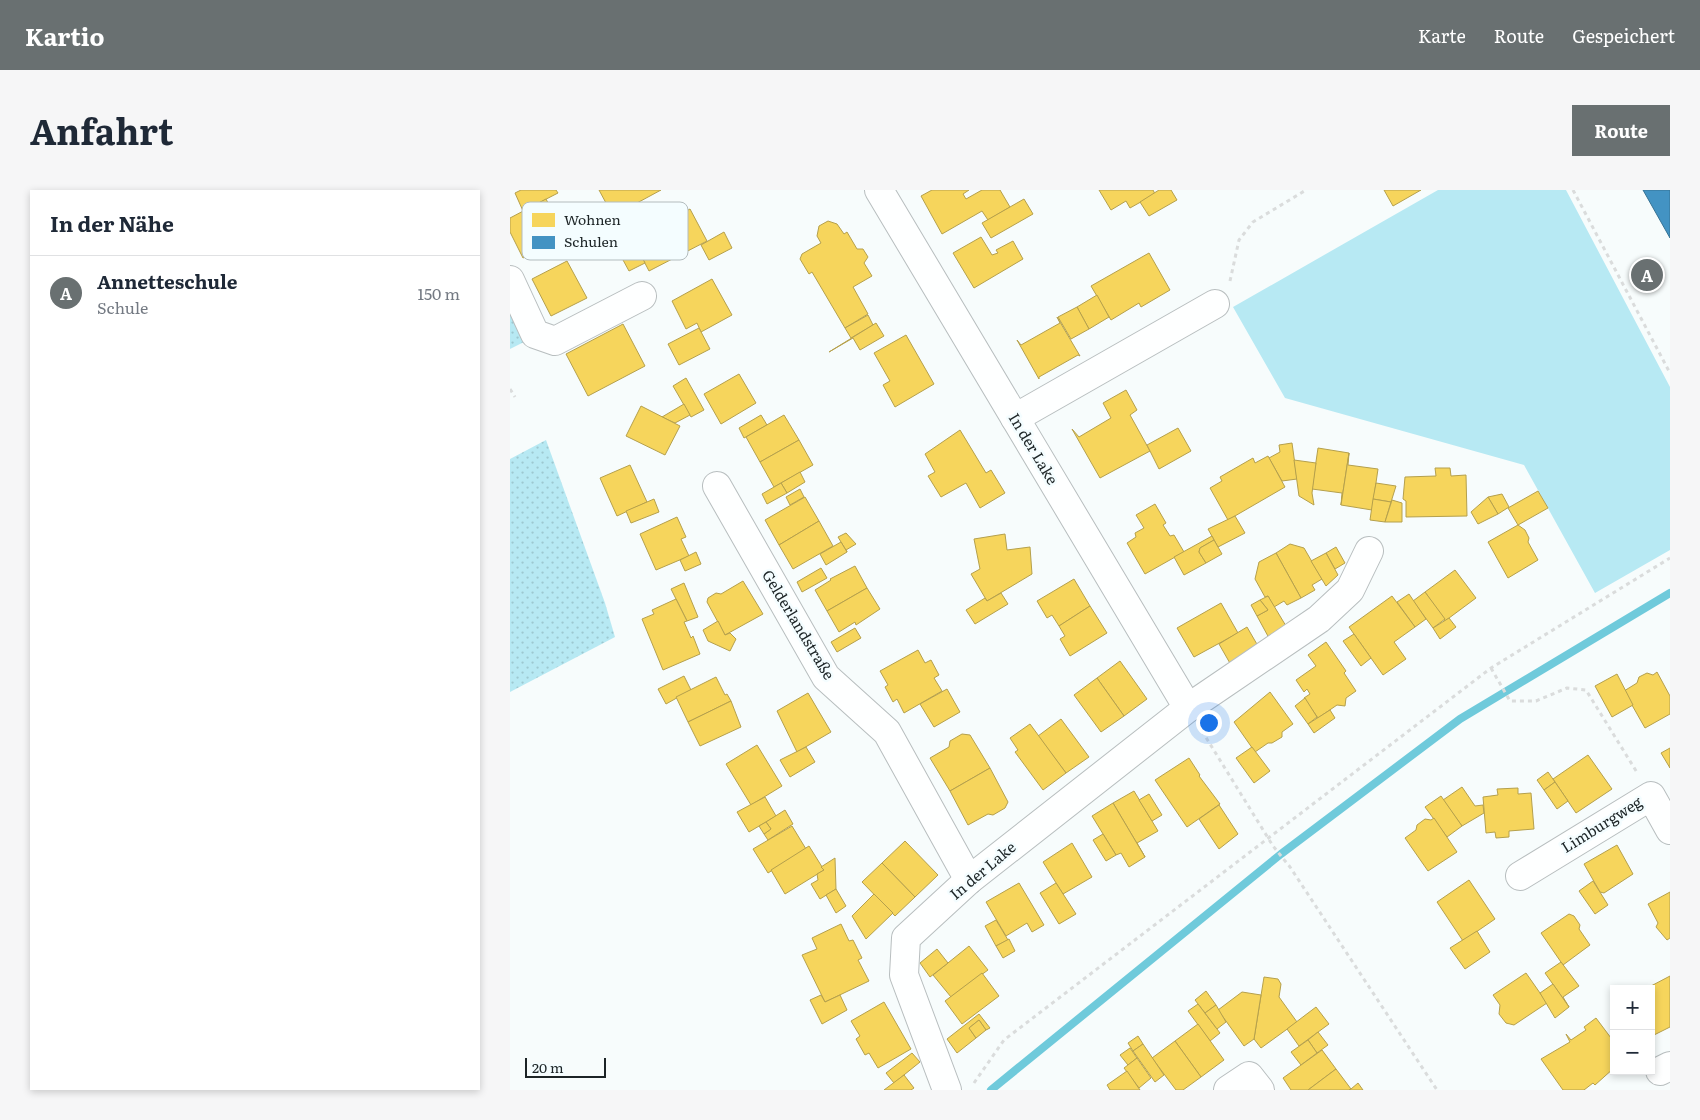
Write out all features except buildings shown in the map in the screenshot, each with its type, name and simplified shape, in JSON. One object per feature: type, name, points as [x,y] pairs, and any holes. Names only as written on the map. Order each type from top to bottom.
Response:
[{"type":"street","name":"In der Lake","points":[[889,193],[1014,418],[1188,708]]},
{"type":"street","points":[[510,280],[535,334],[555,342],[642,296]]},
{"type":"street","points":[[1014,418],[1215,304]]},
{"type":"street","name":"Gelderlandstraße","points":[[717,486],[826,678],[887,732],[969,880]]},
{"type":"street","name":"In der Lake","points":[[947,1090],[904,975],[906,938],[969,880],[1188,708],[1319,619],[1350,590],[1369,551]]},
{"type":"street","name":"Limburgweg","points":[[1520,876],[1651,796],[1670,830]]},
{"type":"street","points":[[1228,1090],[1249,1076],[1260,1090]]},
{"type":"path","points":[[1215,304],[1229,282],[1239,240],[1253,222],[1306,190]]},
{"type":"path","points":[[1573,190],[1670,373]]},
{"type":"path","points":[[510,389],[515,397]]},
{"type":"path","points":[[969,1090],[1004,1040],[1269,836],[1491,668],[1670,558]]},
{"type":"path","points":[[1491,668],[1510,700],[1536,701],[1567,688],[1586,690],[1651,796]]},
{"type":"path","points":[[1188,708],[1274,846],[1290,867],[1437,1090]]},
{"type":"shaded area","points":[[1438,190],[1566,190],[1670,387],[1670,550],[1595,593],[1524,465],[1285,398],[1233,307]]},
{"type":"shaded area","points":[[510,304],[526,341],[510,349]]},
{"type":"shaded area","points":[[546,440],[605,603],[615,637],[510,692],[510,459]]},
{"type":"waterway","points":[[991,1090],[1281,854],[1460,719],[1670,593]]},
{"type":"place","name":"Annetteschule","points":[[1647,275]]}]
